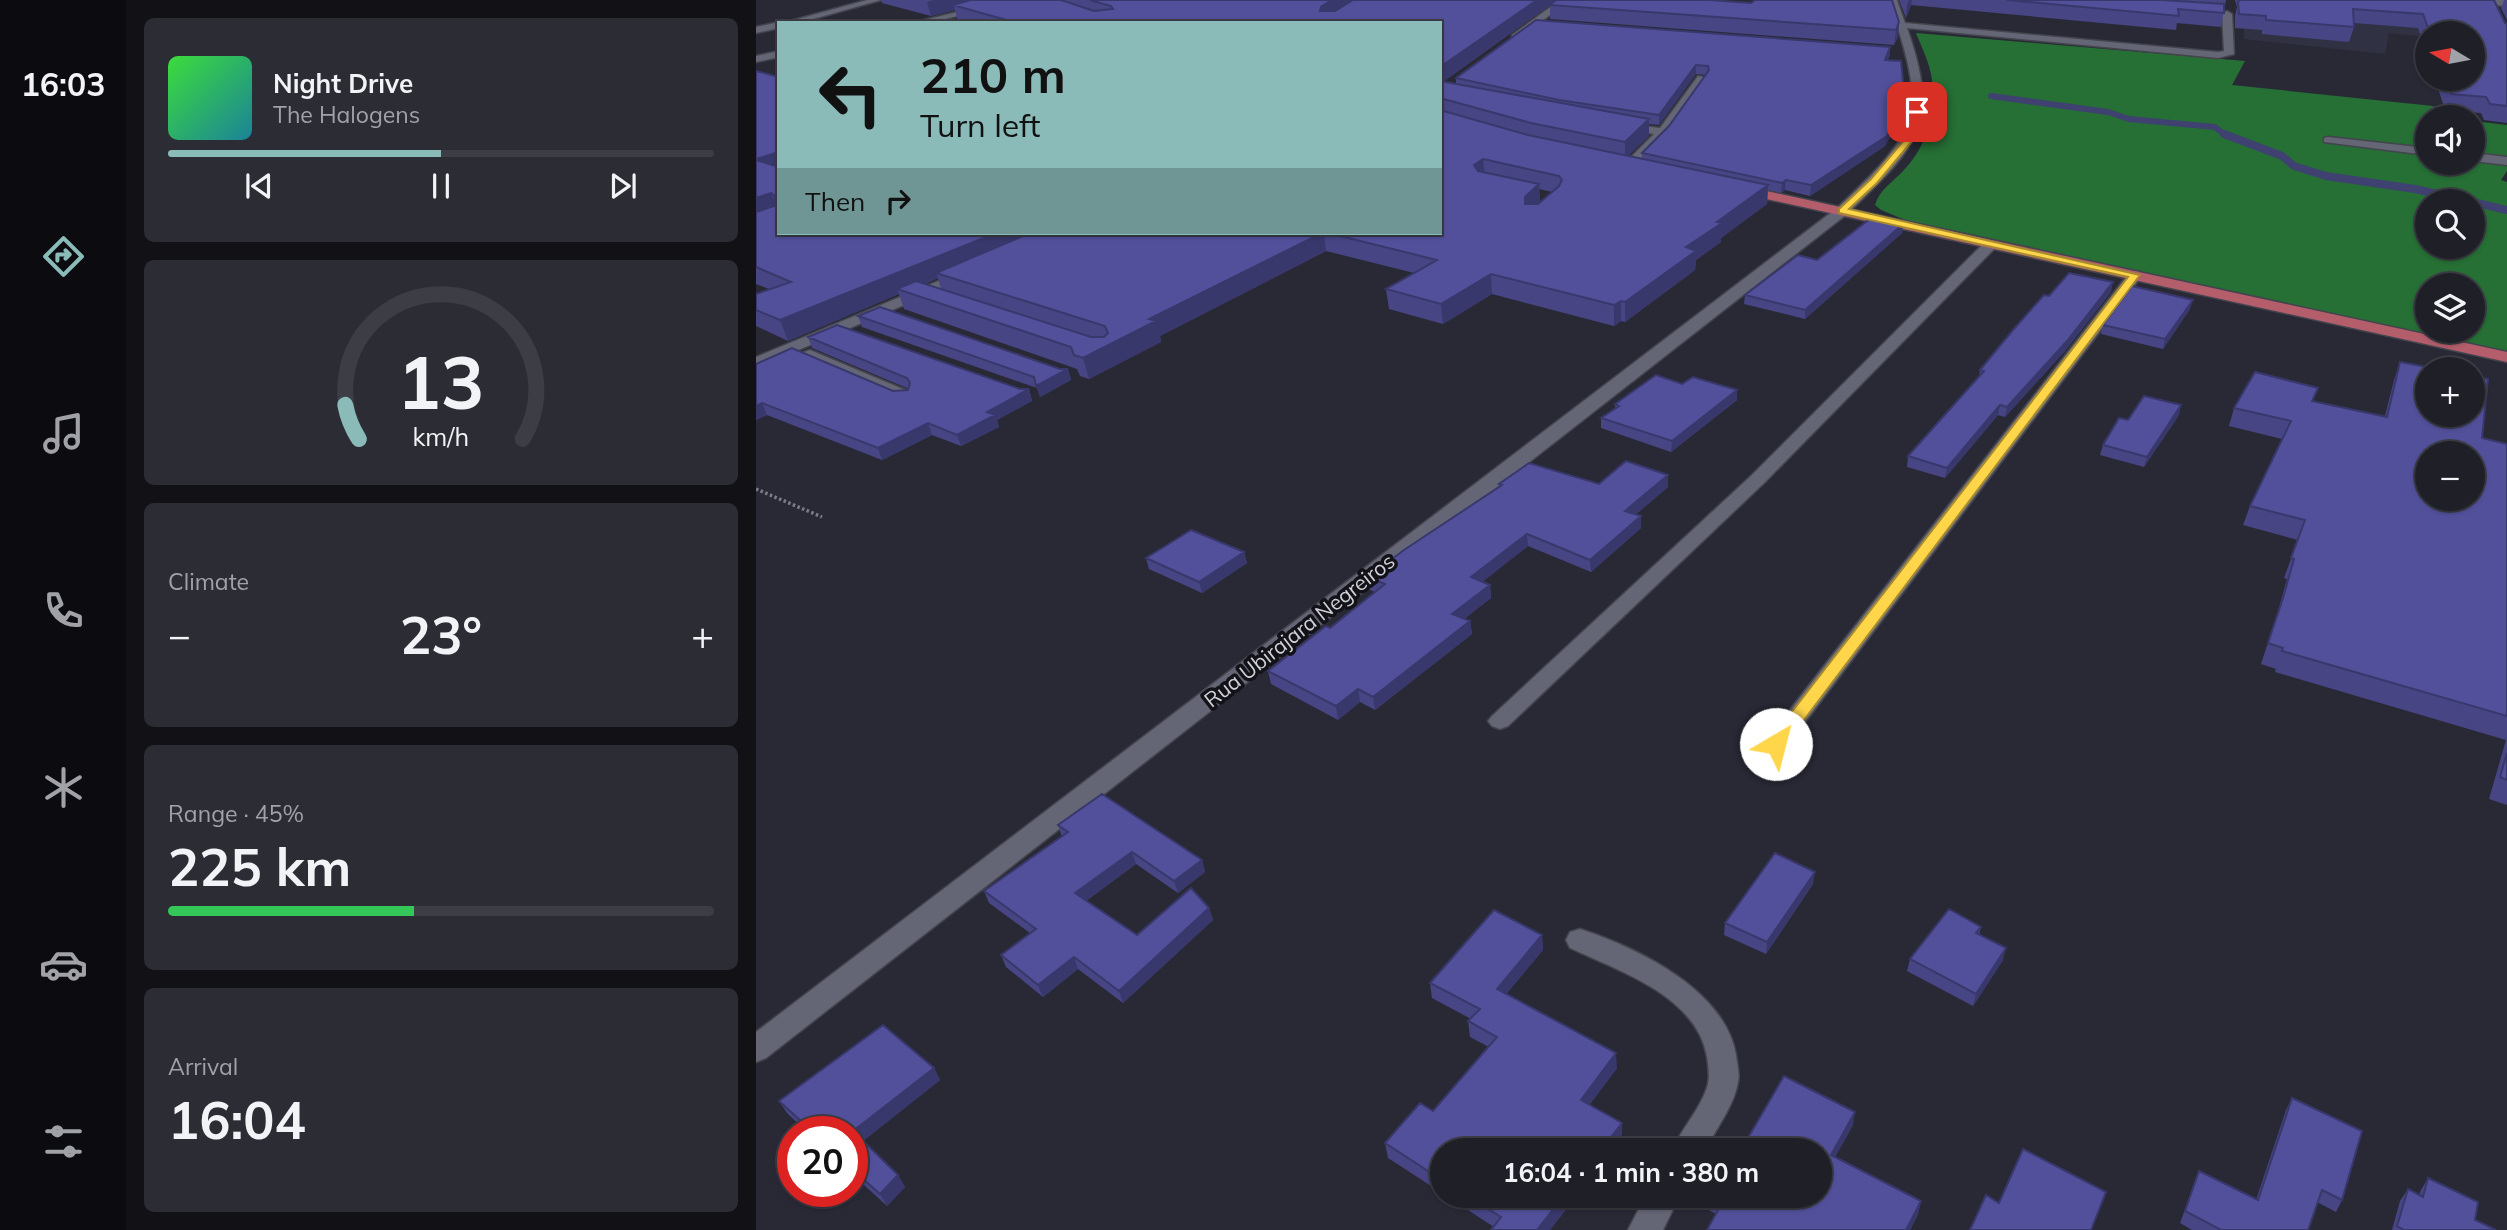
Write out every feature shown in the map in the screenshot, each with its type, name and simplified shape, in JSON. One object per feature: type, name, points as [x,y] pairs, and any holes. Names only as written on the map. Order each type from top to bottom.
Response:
[{"type":"main road","points":[[1722,186],[2507,357]]},
{"type":"street","points":[[795,21],[877,0]]},
{"type":"street","points":[[925,21],[1018,0]]},
{"type":"street","points":[[1501,47],[1566,0]]},
{"type":"street","name":"Rua Ubirajara Negreiros","points":[[756,1049],[1842,211],[1883,171],[1910,139],[1916,123],[1918,92],[1910,51],[1893,0]]},
{"type":"street","points":[[2465,0],[2507,3]]},
{"type":"street","points":[[2490,1],[2496,13]]},
{"type":"street","points":[[1902,25],[2175,52],[2229,54],[2229,9],[2212,14]]},
{"type":"street","points":[[1534,23],[1548,24]]},
{"type":"street","points":[[756,30],[777,25]]},
{"type":"street","points":[[1896,50],[1910,51]]},
{"type":"street","points":[[756,59],[777,54]]},
{"type":"street","points":[[1629,166],[1663,132],[1702,78]]},
{"type":"street","points":[[1604,123],[1663,132]]},
{"type":"street","points":[[2328,140],[2415,151]]},
{"type":"street","points":[[2485,158],[2507,161]]},
{"type":"street","points":[[1500,722],[1758,479],[1991,244]]},
{"type":"street","points":[[756,363],[975,270]]},
{"type":"street","points":[[1776,744],[2135,275]]},
{"type":"street","points":[[921,293],[947,302]]},
{"type":"street","points":[[882,309],[907,318]]},
{"type":"street","points":[[839,327],[865,336]]},
{"type":"street","points":[[792,348],[904,396]]},
{"type":"street","points":[[1580,940],[1670,986],[1689,998],[1708,1020],[1723,1051],[1723,1083],[1694,1138]]},
{"type":"street","points":[[1645,1230],[1657,1208]]},
{"type":"path","points":[[756,489],[822,517]]},
{"type":"shaded area","points":[[2244,0],[2416,0],[2452,21],[2415,21],[2415,36],[2389,33],[2385,54],[2244,39]]},
{"type":"green space","points":[[1916,33],[2245,61],[2232,85],[2423,105],[2415,105],[2415,175],[2485,175],[2485,122],[2507,125],[2507,171],[2501,180],[2507,182],[2507,351],[2470,343],[2485,343],[2485,273],[2415,273],[2415,331],[1910,222],[1881,210],[1875,205],[1877,200],[1911,162],[1928,129],[1933,92],[1928,62]]},
{"type":"building","points":[[971,0],[1061,0],[1094,11],[1113,9],[1090,0],[1332,0],[1321,7],[1320,11],[1335,11],[1353,0],[1537,0],[1442,66],[1442,21],[1010,21],[953,5]]},
{"type":"building","points":[[1556,0],[1709,0],[1751,3],[1755,0],[1892,0],[1899,22],[1896,30],[1550,5]]},
{"type":"building","points":[[2007,0],[2162,0],[2224,4],[2224,13],[2178,9],[2179,16]]},
{"type":"building","points":[[2494,0],[2507,24],[2507,106],[2490,104],[2486,97],[2451,94],[2450,91],[2485,91],[2485,21],[2426,21],[2423,14],[2353,9],[2354,27],[2266,20],[2266,16],[2239,14],[2238,2]]},
{"type":"building","points":[[1536,20],[1890,47],[1885,60],[1901,61],[1904,92],[1887,136],[1811,185],[1786,180],[1782,183],[1642,153],[1669,126],[1709,70],[1708,66],[1696,65],[1659,115],[1559,100],[1456,78]]},
{"type":"building","points":[[756,71],[777,76],[777,153],[756,159]]},
{"type":"building","points":[[1442,81],[1649,119],[1625,142],[1531,123],[1442,99]]},
{"type":"building","points":[[1442,111],[1528,135],[1768,185],[1717,222],[1722,223],[1686,247],[1696,251],[1625,302],[1614,305],[1491,274],[1441,304],[1386,289],[1437,260],[1336,235],[1442,235]],"holes":[[[1483,159],[1559,176],[1562,180],[1559,186],[1538,204],[1525,204],[1525,197],[1539,184],[1478,171],[1474,165]]]},
{"type":"building","points":[[756,160],[777,166],[777,235],[991,235],[780,320],[756,310],[756,294],[791,282],[756,267],[756,212],[774,206],[775,196],[771,193],[756,198]]},
{"type":"building","points":[[1871,218],[1903,224],[1805,310],[1745,295],[1798,255],[1817,260]]},
{"type":"building","points":[[1025,235],[1318,235],[1149,319],[1156,321],[1083,358],[1074,355],[1071,347],[897,289],[916,281],[1091,337],[1104,337],[1108,333],[1105,326],[936,273]]},
{"type":"building","points":[[2069,273],[2113,282],[2067,341],[2007,407],[2000,405],[1947,468],[1908,456],[1984,371],[1980,370],[2013,330],[2044,295],[2049,296]]},
{"type":"building","points":[[2132,286],[2193,300],[2165,339],[2103,325]]},
{"type":"building","points":[[880,307],[1060,369],[1068,369],[1036,386],[1034,377],[858,316]]},
{"type":"building","points":[[837,325],[1020,389],[1029,389],[987,412],[995,415],[957,435],[928,423],[878,448],[762,403],[756,406],[756,364],[792,348],[893,391],[908,390],[910,383],[907,378],[808,337]]},
{"type":"building","points":[[2400,362],[2415,365],[2415,427],[2483,427],[2482,438],[2507,444],[2507,716],[2282,651],[2283,648],[2268,643],[2294,559],[2291,558],[2305,520],[2250,506],[2291,421],[2234,408],[2255,372],[2318,388],[2312,401],[2387,417]]},
{"type":"building","points":[[1656,375],[1682,384],[1693,377],[1737,390],[1672,441],[1601,418],[1619,406],[1615,404]]},
{"type":"building","points":[[2485,378],[2488,379],[2485,408]]},
{"type":"building","points":[[2144,396],[2181,405],[2147,457],[2103,445],[2119,418],[2128,420]]},
{"type":"building","points":[[1626,461],[1668,475],[1625,511],[1641,516],[1590,560],[1527,534],[1471,577],[1490,585],[1452,614],[1470,621],[1373,697],[1358,689],[1336,706],[1268,671],[1326,626],[1330,628],[1385,584],[1368,577],[1502,485],[1499,484],[1529,463],[1599,484]]},
{"type":"building","points":[[1191,530],[1244,552],[1199,582],[1146,558]]},
{"type":"building","points":[[2507,753],[2507,780],[2500,777]]},
{"type":"building","points":[[1102,794],[1202,860],[1174,881],[1132,852],[1075,893],[1137,935],[1191,888],[1209,908],[1119,991],[1074,957],[1038,985],[1001,955],[1036,929],[984,891],[1068,832],[1058,825]]},
{"type":"building","points":[[1775,853],[1815,872],[1767,942],[1725,923]]},
{"type":"building","points":[[1949,909],[1981,927],[1976,933],[2006,948],[1976,994],[1910,959]]},
{"type":"building","points":[[1494,910],[1542,935],[1497,989],[1616,1053],[1581,1100],[1622,1123],[1610,1138],[1430,1138],[1430,1172],[1385,1143],[1420,1103],[1433,1111],[1497,1037],[1468,1021],[1480,1009],[1430,983]]},
{"type":"building","points":[[883,1025],[934,1068],[868,1119],[868,1116],[795,1116],[779,1101]]},
{"type":"building","points":[[1784,1076],[1855,1112],[1832,1153],[1832,1138],[1748,1138]]},
{"type":"building","points":[[2292,1098],[2362,1131],[2342,1200],[2322,1190],[2308,1230],[2221,1230],[2185,1211],[2199,1171],[2258,1200]]},
{"type":"building","points":[[868,1146],[898,1175],[880,1194],[868,1183]]},
{"type":"building","points":[[2023,1149],[2106,1192],[2091,1230],[1970,1230],[1986,1195],[1999,1203]]},
{"type":"building","points":[[1832,1156],[1921,1201],[1906,1230],[1707,1230],[1719,1208],[1832,1208]]},
{"type":"building","points":[[2428,1178],[2478,1202],[2475,1220],[2496,1230],[2404,1230],[2397,1226],[2408,1189],[2423,1197]]},
{"type":"building","points":[[1487,1208],[1554,1208],[1537,1230],[1491,1230],[1501,1217]]},
{"type":"waterway","points":[[1991,96],[2108,112],[2129,119],[2215,127],[2226,136]]},
{"type":"waterway","points":[[2224,134],[2282,156],[2294,166],[2326,176],[2415,189]]},
{"type":"waterway","points":[[2485,205],[2507,210]]},
{"type":"route","points":[[1776,744],[2135,275],[1842,211],[1874,181],[1910,139],[1917,112]]}]
